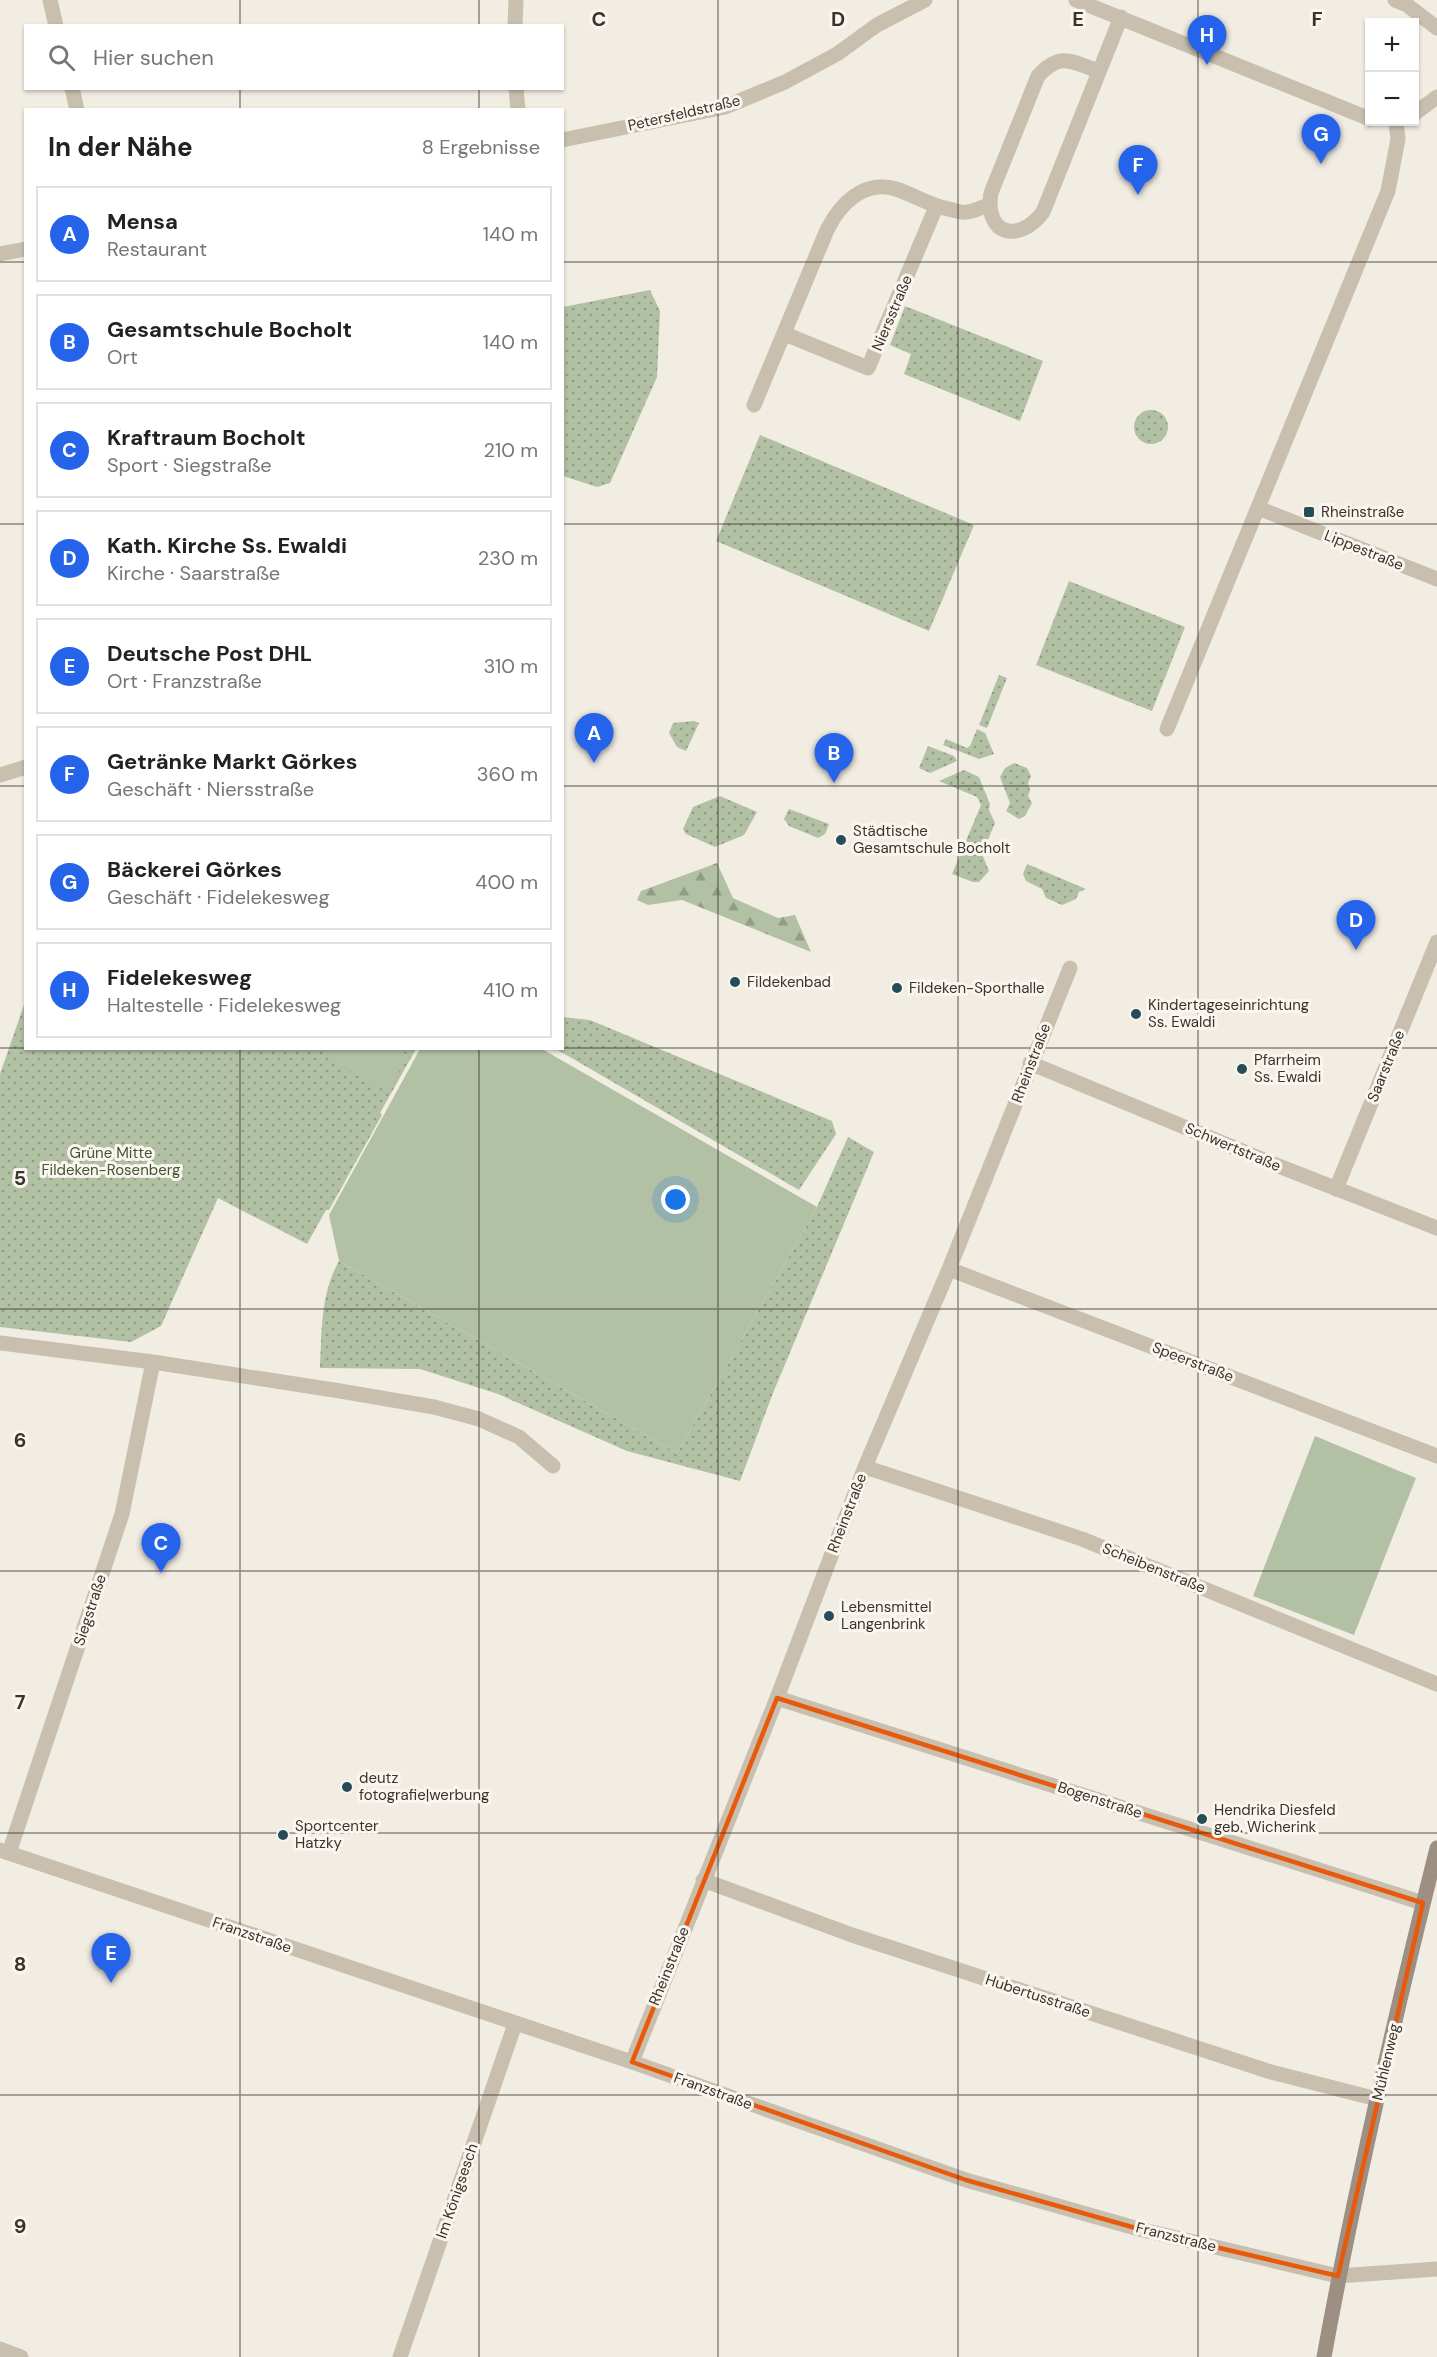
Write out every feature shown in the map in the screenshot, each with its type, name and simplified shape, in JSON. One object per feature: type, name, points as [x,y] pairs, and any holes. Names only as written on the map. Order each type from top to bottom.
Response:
[{"type":"main road","name":"Mühlenweg","points":[[1323,2357],[1338,2276],[1377,2099],[1437,1848]]},
{"type":"street","points":[[50,0],[56,24]]},
{"type":"street","points":[[515,24],[516,0]]},
{"type":"street","name":"Petersfeldstraße","points":[[564,140],[725,107],[785,82],[837,54],[877,25],[925,0]]},
{"type":"street","points":[[1076,0],[1365,117]]},
{"type":"street","points":[[1395,0],[1407,5],[1437,28]]},
{"type":"street","points":[[1098,71],[1072,60],[1059,61],[1048,65],[1038,76],[988,205],[995,224],[1004,230],[1016,232],[1025,229],[1043,212],[1121,17]]},
{"type":"street","points":[[72,90],[77,108]]},
{"type":"street","points":[[516,90],[519,108]]},
{"type":"street","points":[[1419,110],[1437,97]]},
{"type":"street","points":[[1167,729],[1388,191],[1398,139],[1397,126]]},
{"type":"street","points":[[754,405],[827,230],[842,206],[853,196],[872,188],[895,189],[936,207],[966,213],[988,205]]},
{"type":"street","name":"Niersstraße","points":[[784,333],[868,368],[936,207]]},
{"type":"street","points":[[0,254],[24,249]]},
{"type":"street","name":"Lippestraße","points":[[1258,508],[1437,579]]},
{"type":"street","points":[[0,775],[24,768]]},
{"type":"street","name":"Saarstraße","points":[[1336,1190],[1437,942]]},
{"type":"street","name":"Rheinstraße","points":[[632,2062],[777,1698],[865,1467],[949,1269],[1070,968]]},
{"type":"street","name":"Schwertstraße","points":[[1030,1063],[1336,1190],[1437,1228]]},
{"type":"street","name":"Speerstraße","points":[[949,1269],[1437,1456]]},
{"type":"street","points":[[0,1343],[153,1362],[434,1407],[479,1419],[519,1437],[553,1466]]},
{"type":"street","name":"Siegstraße","points":[[4,1852],[122,1514],[153,1362]]},
{"type":"street","name":"Scheibenstraße","points":[[865,1467],[1082,1539],[1437,1684]]},
{"type":"street","name":"Bogenstraße","points":[[777,1698],[1423,1902]]},
{"type":"street","name":"Franzstraße","points":[[4,1852],[632,2062],[966,2180],[1140,2229],[1338,2276],[1437,2269]]},
{"type":"street","name":"Hubertusstraße","points":[[703,1880],[852,1935],[1250,2065],[1377,2099]]},
{"type":"street","name":"Im Königsesch","points":[[400,2357],[515,2024]]},
{"type":"street","points":[[0,2349],[21,2357]]},
{"type":"highlighted area","points":[[777,1698],[1423,1903],[1338,2276],[1139,2229],[966,2180],[632,2062]]},
{"type":"green space","points":[[650,290],[660,311],[657,377],[610,483],[597,487],[564,476],[564,307]]},
{"type":"green space","points":[[905,306],[1043,361],[1020,421],[904,374],[911,354],[890,345]]},
{"type":"green space","points":[[1151,410],[1163,415],[1168,427],[1163,439],[1151,444],[1139,439],[1134,427],[1139,415]]},
{"type":"green space","points":[[760,435],[974,525],[929,631],[716,541]]},
{"type":"green space","points":[[1069,581],[1185,627],[1152,711],[1036,665]]},
{"type":"green space","points":[[999,675],[1007,678],[987,728],[979,725]]},
{"type":"green space","points":[[694,721],[699,723],[686,751],[677,747],[669,733],[673,723]]},
{"type":"green space","points":[[977,729],[985,733],[994,754],[979,759],[943,745],[946,739],[967,748]]},
{"type":"green space","points":[[928,746],[954,756],[957,761],[930,773],[919,768]]},
{"type":"green space","points":[[1014,763],[1027,768],[1031,776],[1028,783],[1030,790],[1028,796],[1032,803],[1025,816],[1019,819],[1006,811],[1010,803],[1000,777],[1005,768]]},
{"type":"green space","points":[[964,770],[979,777],[995,823],[982,854],[989,871],[979,882],[952,874],[981,805],[977,797],[939,781]]},
{"type":"green space","points":[[720,796],[757,812],[744,835],[715,847],[686,834],[683,829],[693,807]]},
{"type":"green space","points":[[789,809],[829,824],[825,834],[818,838],[789,826],[784,819]]},
{"type":"green space","points":[[717,863],[733,898],[778,918],[795,915],[811,952],[682,900],[648,905],[637,900],[641,891]]},
{"type":"green space","points":[[1027,864],[1086,889],[1079,892],[1076,899],[1062,905],[1046,898],[1042,889],[1026,881],[1023,874]]},
{"type":"green space","name":"Grüne Mitte Fildeken-Rosenberg","points":[[24,1005],[24,1050],[415,1050],[329,1210],[326,1210],[307,1244],[218,1198],[161,1326],[131,1342],[0,1327],[0,1074]]},
{"type":"green space","points":[[564,1017],[590,1020],[832,1121],[836,1134],[799,1190],[558,1050],[564,1050]]},
{"type":"green space","points":[[333,1050],[397,1050],[408,1055],[388,1092],[328,1059]]},
{"type":"green space","points":[[419,1050],[544,1050],[817,1207],[677,1453],[339,1261],[329,1215]]},
{"type":"green space","points":[[848,1137],[874,1152],[773,1393],[740,1481],[627,1451],[498,1394],[420,1369],[320,1368],[325,1300],[339,1261],[677,1453],[817,1207]]},
{"type":"green space","points":[[1315,1436],[1416,1478],[1354,1635],[1253,1596]]},
{"type":"place","name":"Fidelekesweg","points":[[1207,65]]},
{"type":"place","name":"Bäckerei Görkes","points":[[1321,164]]},
{"type":"place","name":"Getränke Markt Görkes","points":[[1138,195]]},
{"type":"place","name":"Rheinstraße","points":[[1309,512]]},
{"type":"place","name":"Mensa","points":[[594,763]]},
{"type":"place","name":"Gesamtschule Bocholt","points":[[834,783]]},
{"type":"place","name":"Städtische Gesamtschule Bocholt","points":[[841,840]]},
{"type":"place","name":"Kath. Kirche Ss. Ewaldi","points":[[1356,950]]},
{"type":"place","name":"Fildekenbad","points":[[735,982]]},
{"type":"place","name":"Fildeken-Sporthalle","points":[[897,988]]},
{"type":"place","name":"Kindertageseinrichtung Ss. Ewaldi","points":[[1136,1014]]},
{"type":"place","name":"Pfarrheim Ss. Ewaldi","points":[[1242,1069]]},
{"type":"place","name":"Kraftraum Bocholt","points":[[161,1573]]},
{"type":"place","name":"Lebensmittel Langenbrink","points":[[829,1616]]},
{"type":"place","name":"deutz fotografie|werbung","points":[[347,1787]]},
{"type":"place","name":"Hendrika Diesfeld geb. Wicherink","points":[[1202,1819]]},
{"type":"place","name":"Sportcenter Hatzky","points":[[283,1835]]},
{"type":"place","name":"Deutsche Post DHL","points":[[111,1983]]}]
